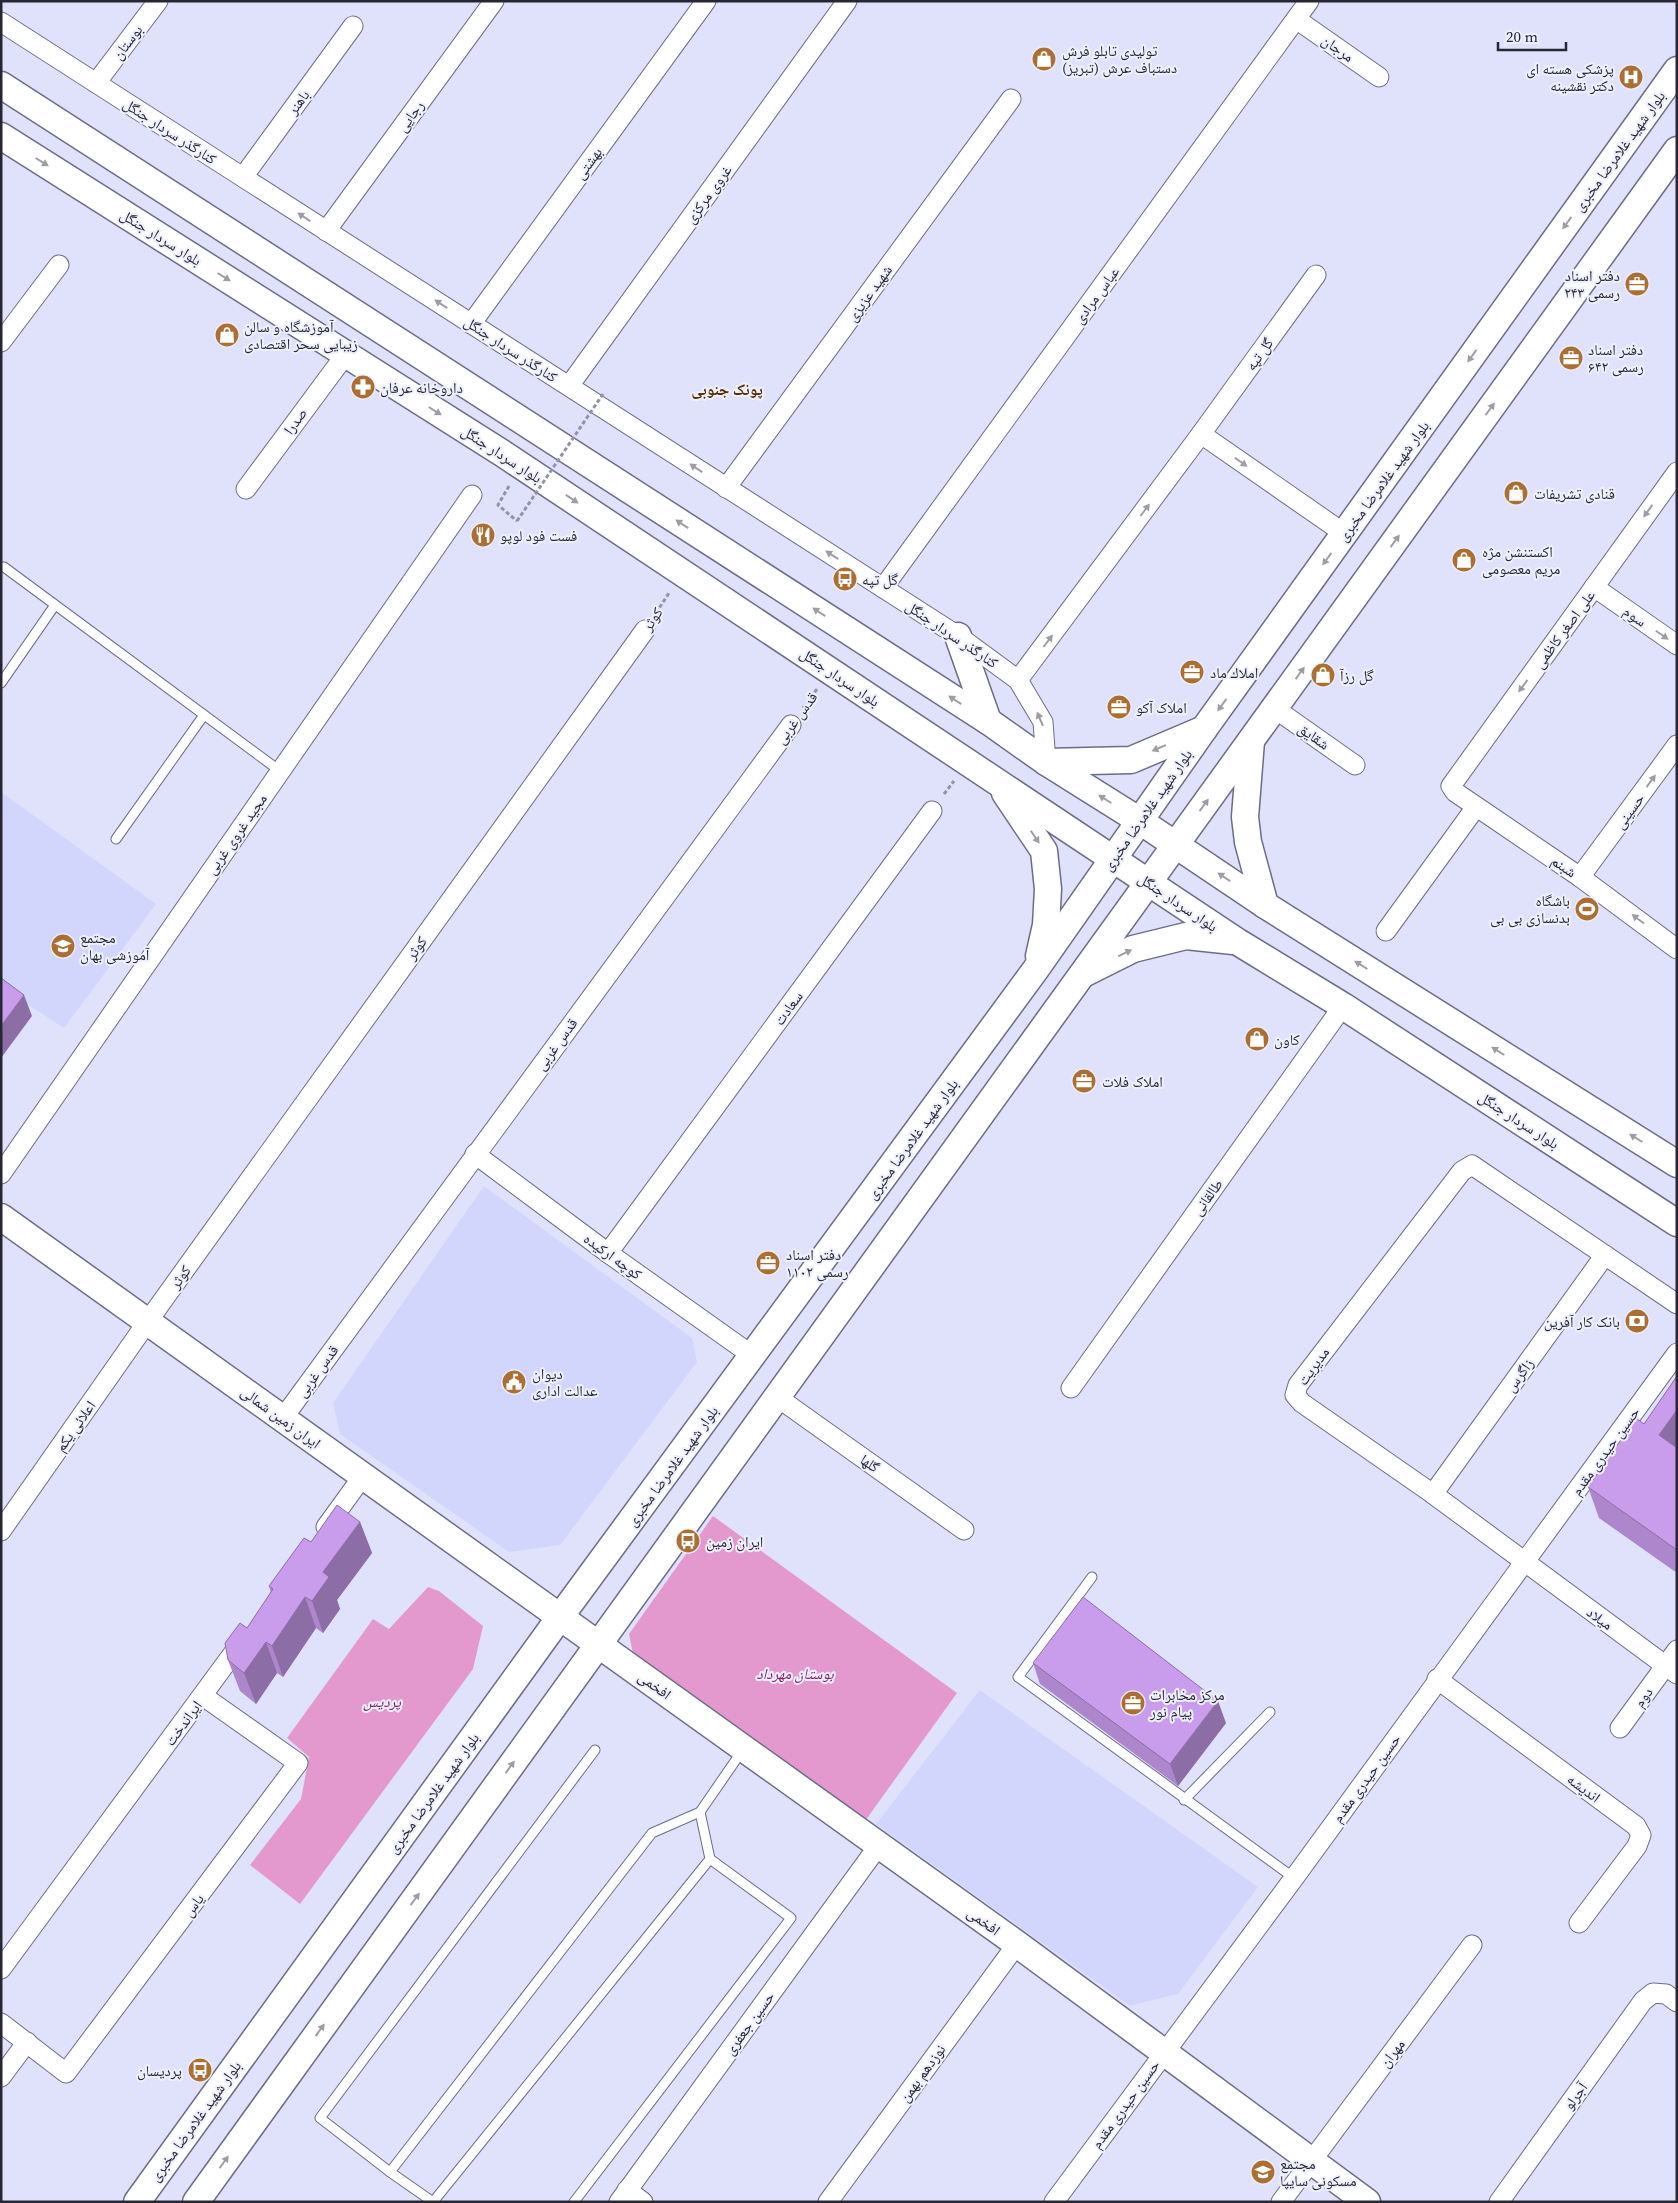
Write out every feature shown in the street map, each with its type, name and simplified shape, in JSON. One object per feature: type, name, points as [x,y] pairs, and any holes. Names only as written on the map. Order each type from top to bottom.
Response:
[{"type":"main road","name":"بلوار شهید غلامرضا مخبری","points":[[137,2202],[560,1617],[1036,969],[1204,729],[1677,70]]},
{"type":"main road","points":[[1,85],[988,721],[1046,762],[1176,844],[1266,904],[1677,1164]]},
{"type":"main road","name":"بلوار سردار جنگل","points":[[1,136],[514,461],[1238,942],[1344,1006],[1677,1222]]},
{"type":"main road","points":[[196,2202],[1677,150]]},
{"type":"main road","points":[[958,636],[988,721]]},
{"type":"main road","points":[[1046,762],[1131,760],[1204,729]]},
{"type":"main road","points":[[1251,741],[1245,818],[1248,842],[1266,904]]},
{"type":"main road","points":[[998,782],[1044,850],[1048,888],[1046,924],[1036,969]]},
{"type":"main road","points":[[1082,974],[1133,949],[1186,936],[1238,942]]},
{"type":"main road","name":"ایران زمین شمالی","points":[[1,1216],[560,1617]]},
{"type":"main road","name":"افخمی","points":[[560,1617],[1017,1944],[1367,2202]]},
{"type":"street","name":"بوستان","points":[[96,83],[158,1]]},
{"type":"street","name":"رجایی","points":[[326,231],[494,1]]},
{"type":"street","name":"بهشتی","points":[[471,324],[706,1]]},
{"type":"street","name":"غروی مرکزی","points":[[569,386],[847,1]]},
{"type":"street","name":"عباس مرادی","points":[[883,588],[1310,1]]},
{"type":"street","name":"مرجان","points":[[1296,19],[1379,77]]},
{"type":"street","name":"کنارگذر سردار جنگل","points":[[1,22],[958,636],[1018,680]]},
{"type":"street","name":"باهنر","points":[[243,178],[353,26]]},
{"type":"street","name":"شهید عزیزی","points":[[726,488],[1011,99]]},
{"type":"street","points":[[1,342],[59,265]]},
{"type":"street","name":"گل تپه","points":[[1018,680],[1202,434],[1316,274]]},
{"type":"street","name":"صدرا","points":[[246,489],[346,354]]},
{"type":"street","points":[[1202,434],[1345,534]]},
{"type":"street","name":"علی اصغر کاظمی","points":[[1450,786],[1677,472]]},
{"type":"street","name":"مجید غروی غربی","points":[[1,1174],[472,495]]},
{"type":"street","name":"سوم","points":[[1594,587],[1677,645]]},
{"type":"street","name":"کوثر","points":[[148,1322],[645,630]]},
{"type":"street","points":[[1018,680],[1042,722],[1046,762]]},
{"type":"street","name":"شقایق","points":[[1274,708],[1355,765]]},
{"type":"street","name":"قدس غربی","points":[[283,1418],[791,725]]},
{"type":"street","name":"حسینی","points":[[1580,877],[1677,746]]},
{"type":"street","name":"شبنم","points":[[1450,786],[1476,808],[1580,877],[1677,949]]},
{"type":"street","points":[[1386,931],[1476,808]]},
{"type":"street","name":"سعادت","points":[[608,1253],[932,811]]},
{"type":"street","name":"طالقانی","points":[[1071,1388],[1344,1006]]},
{"type":"street","name":"کوچه ارکیده","points":[[475,1154],[608,1253],[753,1356]]},
{"type":"street","name":"مدیریت","points":[[1523,1563],[1433,1494],[1302,1403],[1295,1395],[1298,1386],[1462,1171],[1472,1164],[1605,1255]]},
{"type":"street","points":[[1605,1255],[1677,1304]]},
{"type":"street","name":"زاگرس","points":[[1433,1494],[1605,1255]]},
{"type":"street","name":"اعلائی یکم","points":[[1,1531],[148,1322]]},
{"type":"street","name":"حسین حیدری مقدم","points":[[1054,2202],[1294,1878],[1437,1679],[1677,1354]]},
{"type":"street","name":"گلها","points":[[777,1397],[964,1530]]},
{"type":"street","points":[[318,1538],[363,1476]]},
{"type":"street","name":"میلاد","points":[[1523,1563],[1671,1670]]},
{"type":"street","name":"ایراندخت","points":[[1,1969],[255,1624]]},
{"type":"street","name":"دوم","points":[[1620,1728],[1671,1670],[1677,1650]]},
{"type":"street","name":"اندیشه","points":[[1437,1679],[1636,1826],[1641,1835],[1638,1846],[1579,1923]]},
{"type":"street","name":"یاس","points":[[1,2023],[66,2073],[298,1763],[203,1696]]},
{"type":"street","name":"حسین جعفری","points":[[623,2196],[879,1845]]},
{"type":"street","name":"نوزدهم بهمن","points":[[828,2202],[1017,1944]]},
{"type":"street","name":"مهران","points":[[1281,2202],[1472,1945]]},
{"type":"street","name":"آجرلو","points":[[1499,2202],[1643,2001],[1653,1993],[1666,1994],[1677,2002]]},
{"type":"street","points":[[1,2077],[27,2042]]},
{"type":"street","points":[[623,2196],[643,2202]]},
{"type":"lane","points":[[4,567],[280,771]]},
{"type":"lane","points":[[1,683],[55,605]]},
{"type":"lane","points":[[116,839],[204,715]]},
{"type":"lane","points":[[1092,1576],[1018,1677],[1184,1800],[1294,1878]]},
{"type":"lane","points":[[1184,1800],[1270,1712]]},
{"type":"lane","points":[[390,2172],[652,1833],[700,1812],[744,1749]]},
{"type":"lane","points":[[595,1750],[320,2118],[390,2172],[433,2202],[710,1859]]},
{"type":"lane","points":[[574,2202],[791,1918],[710,1859],[700,1812]]},
{"type":"path","points":[[498,505],[517,521],[603,394]]},
{"type":"path","name":"کوثر","points":[[645,630],[683,573]]},
{"type":"path","name":"قدس غربی","points":[[791,725],[830,671]]},
{"type":"path","points":[[932,811],[968,762]]},
{"type":"shaded area","name":"مجتمع آموزشی بهان","points":[[1,792],[156,904],[64,1028],[1,987]]},
{"type":"shaded area","name":"دیوان عدالت اداری","points":[[484,1186],[692,1338],[697,1362],[560,1545],[509,1552],[340,1434],[333,1403]]},
{"type":"shaded area","points":[[980,1690],[1258,1887],[1178,1994],[1130,2006],[876,1824]]},
{"type":"green space","name":"بوستان مهرداد","points":[[713,1516],[957,1693],[865,1821],[633,1654],[629,1634]]},
{"type":"green space","name":"پردیس","points":[[428,1587],[439,1591],[483,1626],[473,1669],[300,1904],[250,1865],[301,1799],[309,1757],[287,1738],[373,1619],[389,1629]]},
{"type":"building","points":[[1,978],[24,995],[1,1026]]},
{"type":"building","points":[[1677,1376],[1677,1410],[1659,1435],[1677,1448],[1677,1550],[1588,1487],[1636,1418],[1644,1424]]},
{"type":"building","points":[[337,1505],[360,1522],[323,1572],[329,1577],[312,1601],[305,1597],[272,1646],[266,1642],[244,1673],[228,1660],[225,1643],[240,1623],[247,1628],[273,1589],[269,1586],[304,1538],[311,1542]]},
{"type":"building","name":"مرکز مخابرات پیام نور","points":[[1083,1597],[1218,1701],[1170,1764],[1033,1663]]},
{"type":"place","name":"تولیدی تابلو فرش دستباف عرش (تبریز)","points":[[1044,59]]},
{"type":"place","name":"پزشکی هسته ای دکتر نقشینه","points":[[1631,77]]},
{"type":"place","name":"دفتر اسناد رسمی ۲۴۳","points":[[1637,284]]},
{"type":"place","name":"آموزشگاه و سالن زیبایی سحر اقتصادی","points":[[227,335]]},
{"type":"place","name":"دفتر اسناد رسمی ۶۴۲","points":[[1571,358]]},
{"type":"place","name":"داروخانه عرفان","points":[[363,387]]},
{"type":"place","name":"قنادی تشریفات","points":[[1516,493]]},
{"type":"place","name":"فست فود لوپو","points":[[483,535]]},
{"type":"place","name":"اکستنشن مژه مریم معصومی","points":[[1464,560]]},
{"type":"place","name":"گل تپه","points":[[845,579]]},
{"type":"place","name":"املاك ماد","points":[[1192,672]]},
{"type":"place","name":"گل رزآ","points":[[1323,675]]},
{"type":"place","name":"املاک آکو","points":[[1119,707]]},
{"type":"place","name":"باشگاه بدنسازی بی بی","points":[[1587,909]]},
{"type":"place","name":"مجتمع آموزشی بهان","points":[[63,946]]},
{"type":"place","name":"کاون","points":[[1257,1039]]},
{"type":"place","name":"املاک فلات","points":[[1084,1081]]},
{"type":"place","name":"دفتر اسناد رسمی ۱۱۰۲","points":[[768,1263]]},
{"type":"place","name":"بانک کار آفرین","points":[[1637,1321]]},
{"type":"place","name":"دیوان عدالت اداری","points":[[514,1382]]},
{"type":"place","name":"ایران زمین","points":[[688,1541]]},
{"type":"place","name":"مرکز مخابرات پیام نور","points":[[1133,1703]]},
{"type":"place","name":"پردیسان","points":[[200,2070]]},
{"type":"place","name":"مجتمع مسکونی سایپا","points":[[1263,2172]]},
{"type":"district","name":"پونک جنوبی","points":[[727,389]]}]
